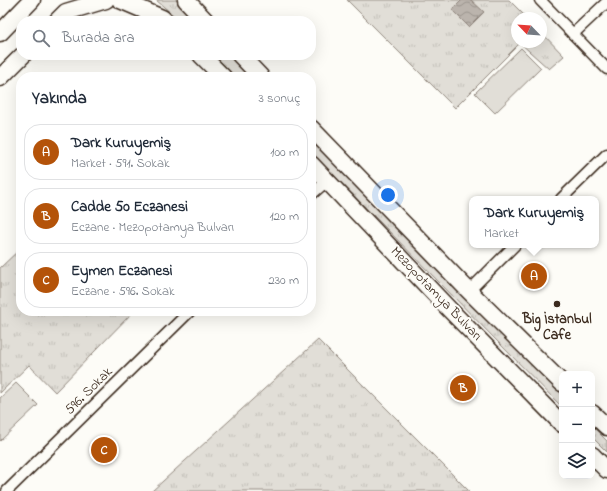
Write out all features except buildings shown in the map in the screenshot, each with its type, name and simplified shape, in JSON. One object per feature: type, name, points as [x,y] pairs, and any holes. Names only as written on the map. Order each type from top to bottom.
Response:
[{"type":"main road","points":[[16,16],[32,0]]},
{"type":"main road","points":[[62,16],[66,12],[106,0]]},
{"type":"main road","points":[[120,0],[157,16]]},
{"type":"main road","points":[[186,0],[201,16]]},
{"type":"main road","points":[[0,33],[16,16]]},
{"type":"main road","points":[[0,78],[18,60]]},
{"type":"main road","points":[[206,60],[218,72]]},
{"type":"main road","points":[[245,60],[256,72]]},
{"type":"main road","name":"Mezopotamya Bulvarı","points":[[316,133],[469,291],[559,380]]},
{"type":"main road","name":"Mezopotamya Bulvarı","points":[[316,169],[449,309],[559,421]]},
{"type":"main road","points":[[595,416],[607,427]]},
{"type":"main road","points":[[595,457],[607,470]]},
{"type":"street","points":[[540,0],[607,69]]},
{"type":"street","points":[[573,34],[607,2]]},
{"type":"street","points":[[564,196],[607,154]]},
{"type":"street","points":[[316,191],[328,180]]},
{"type":"street","points":[[469,291],[512,248]]},
{"type":"street","name":"596. Sokak","points":[[7,491],[185,316]]},
{"type":"green space","points":[[156,0],[176,0],[191,16],[174,16]]},
{"type":"green space","points":[[347,0],[509,0],[521,12],[511,12],[511,48],[515,48],[455,108]]},
{"type":"green space","points":[[547,38],[564,56],[549,69],[526,48],[547,48]]},
{"type":"green space","points":[[521,48],[541,68],[495,113],[475,93]]},
{"type":"green space","points":[[219,60],[234,60],[246,72],[231,72]]},
{"type":"green space","points":[[316,143],[559,392],[559,404],[316,157]]},
{"type":"green space","points":[[16,253],[16,316],[129,316],[55,392],[29,365],[0,393],[0,268]]},
{"type":"green space","points":[[318,340],[469,491],[152,491]]},
{"type":"green space","points":[[16,383],[38,405],[0,441],[0,398]]},
{"type":"green space","points":[[595,429],[607,441],[607,452],[595,440]]},
{"type":"water","points":[[462,0],[471,0],[484,12],[469,27],[452,10]]},
{"type":"place","name":"Dark Kuruyemiş","points":[[534,276]]},
{"type":"place","name":"Big İstanbul Cafe","points":[[557,304]]},
{"type":"place","name":"Cadde 50 Eczanesi","points":[[463,388]]},
{"type":"place","name":"Eymen Eczanesi","points":[[104,450]]}]
